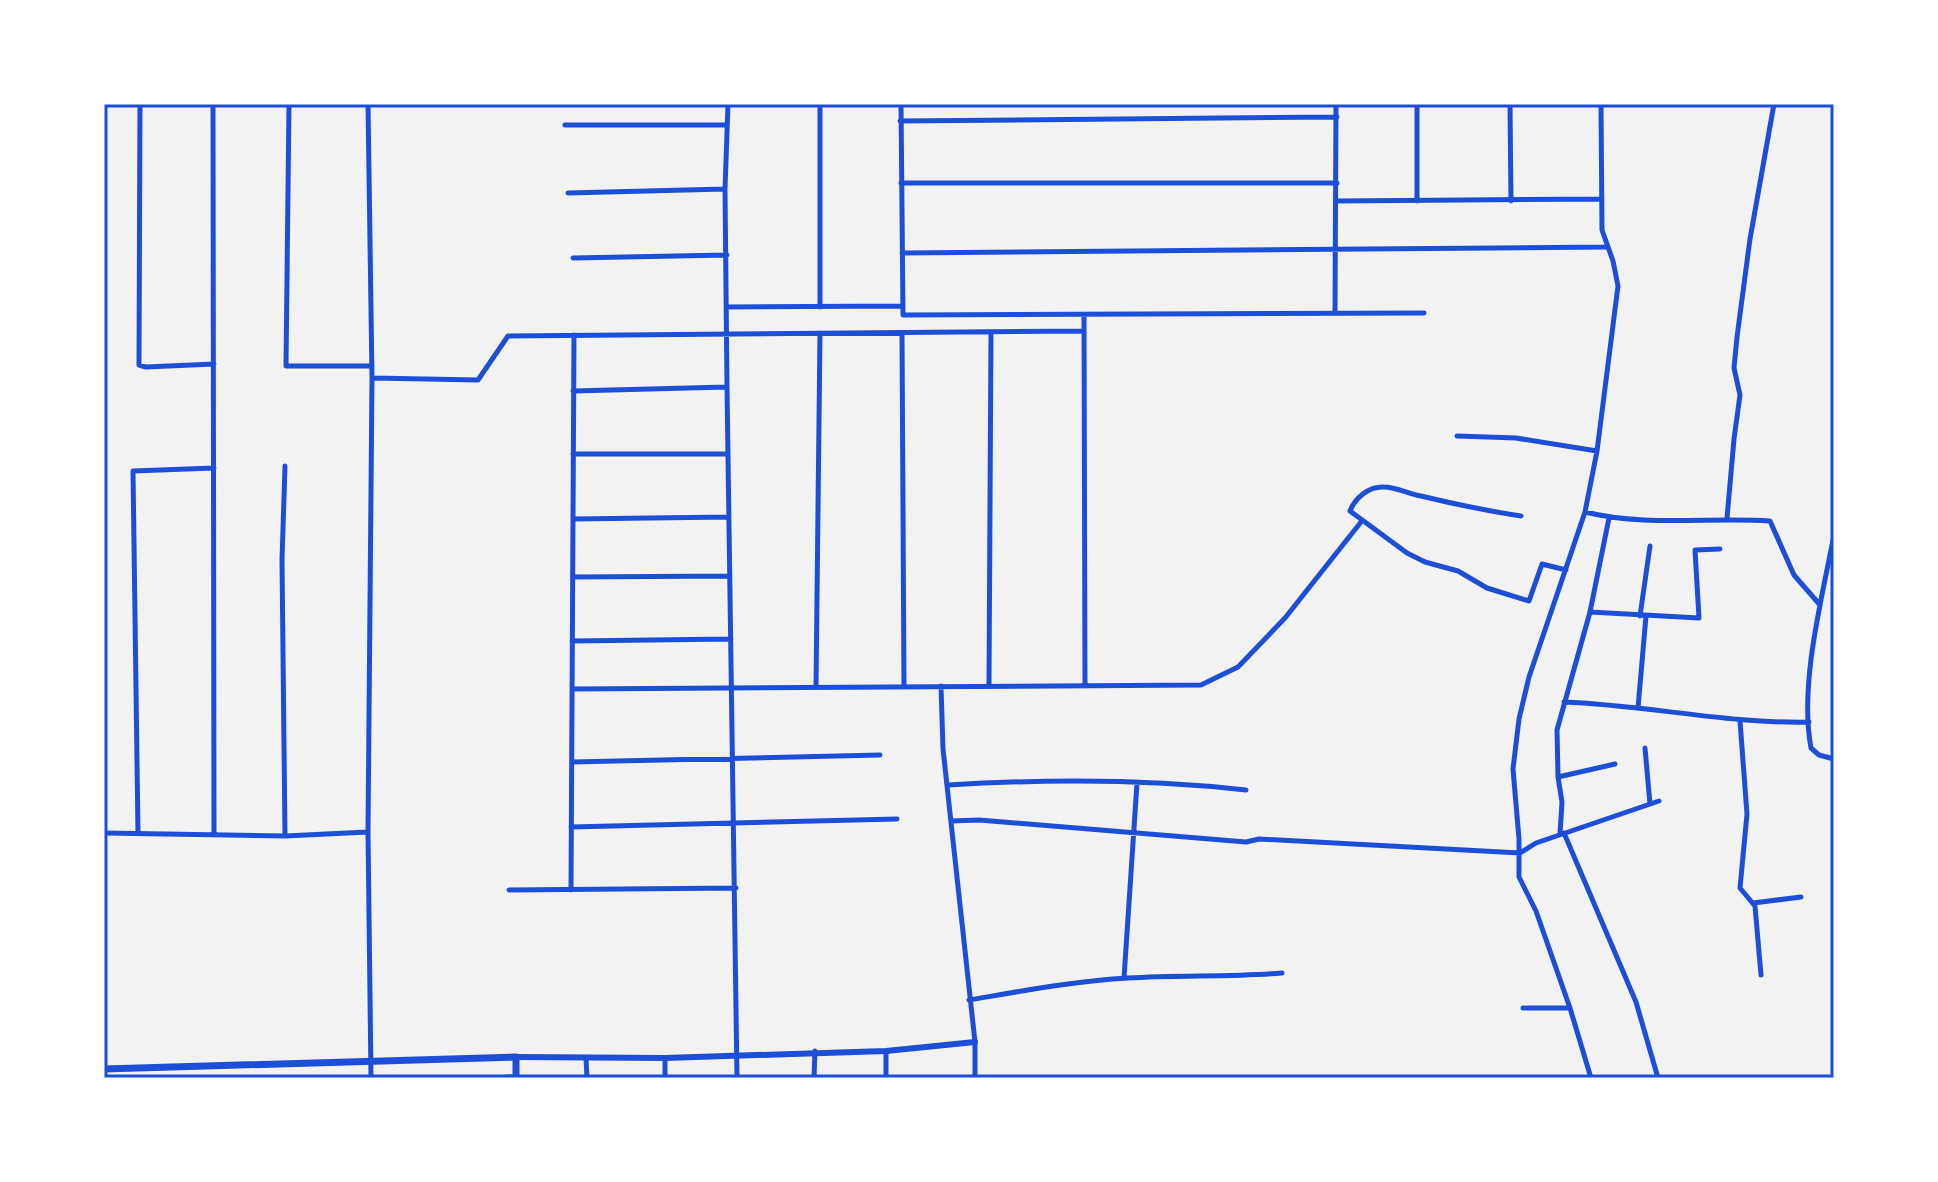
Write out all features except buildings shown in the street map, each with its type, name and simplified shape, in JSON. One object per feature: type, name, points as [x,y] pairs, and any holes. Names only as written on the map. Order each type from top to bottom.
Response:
[{"type":"main road","points":[[104,1069],[516,1057],[516,1078],[507,1078]]},
{"type":"street","points":[[140,104],[139,365],[214,364]]},
{"type":"street","points":[[213,104],[214,834]]},
{"type":"street","points":[[289,104],[286,366],[372,366]]},
{"type":"street","points":[[368,104],[372,366],[368,832],[371,1078]]},
{"type":"street","points":[[728,104],[725,189],[727,454],[737,1078]]},
{"type":"street","points":[[820,104],[820,307]]},
{"type":"street","points":[[901,104],[902,313],[906,316],[1424,313]]},
{"type":"street","points":[[1335,313],[1336,104]]},
{"type":"street","points":[[1417,104],[1417,201]]},
{"type":"street","points":[[1510,104],[1511,201]]},
{"type":"street","points":[[1591,1078],[1536,911],[1519,877],[1513,769],[1519,719],[1529,677],[1585,512],[1597,451],[1617,303],[1618,286],[1613,261],[1602,230],[1601,104]]},
{"type":"street","points":[[1727,518],[1740,395],[1734,368],[1737,337],[1752,226],[1774,104]]},
{"type":"street","points":[[900,121],[1337,117]]},
{"type":"street","points":[[565,125],[727,125]]},
{"type":"street","points":[[901,183],[1337,183]]},
{"type":"street","points":[[568,193],[725,189]]},
{"type":"street","points":[[1336,201],[1602,199]]},
{"type":"street","points":[[902,253],[1606,247]]},
{"type":"street","points":[[573,258],[727,255]]},
{"type":"street","points":[[727,307],[902,306]]},
{"type":"street","points":[[1084,315],[1085,684]]},
{"type":"street","points":[[372,378],[478,380],[508,336],[1083,331]]},
{"type":"street","points":[[989,684],[991,332]]},
{"type":"street","points":[[816,687],[820,333]]},
{"type":"street","points":[[902,333],[904,687]]},
{"type":"street","points":[[571,890],[574,335]]},
{"type":"street","points":[[573,391],[727,387]]},
{"type":"street","points":[[1457,436],[1516,438],[1597,451]]},
{"type":"street","points":[[573,454],[727,454]]},
{"type":"street","points":[[285,466],[282,560],[285,836]]},
{"type":"street","points":[[138,833],[133,471],[214,468]]},
{"type":"street","points":[[1521,516],[1385,487],[1373,488],[1353,502],[1350,511],[1361,522],[1425,562],[1458,571],[1487,588],[1529,601],[1542,564],[1566,570]]},
{"type":"street","points":[[1585,512],[1609,518],[1770,521],[1794,575],[1820,605]]},
{"type":"street","points":[[573,519],[728,517]]},
{"type":"street","points":[[1609,518],[1590,612],[1557,730],[1562,833],[1636,1002],[1658,1078]]},
{"type":"street","points":[[572,689],[1201,685],[1238,667],[1285,618],[1361,522]]},
{"type":"street","points":[[1834,535],[1810,672],[1809,722],[1811,748],[1819,755],[1834,759]]},
{"type":"street","points":[[1638,708],[1650,546]]},
{"type":"street","points":[[1590,612],[1699,618],[1694,552],[1696,549],[1720,549]]},
{"type":"street","points":[[573,577],[730,576]]},
{"type":"street","points":[[572,641],[731,639]]},
{"type":"street","points":[[941,686],[943,749],[975,1042],[975,1078]]},
{"type":"street","points":[[1564,702],[1740,721],[1809,722]]},
{"type":"street","points":[[1740,721],[1747,814],[1740,888],[1753,903],[1761,975]]},
{"type":"street","points":[[1645,748],[1650,804]]},
{"type":"street","points":[[572,762],[880,755]]},
{"type":"street","points":[[1558,777],[1615,764]]},
{"type":"street","points":[[948,785],[1003,782],[1181,783],[1246,790]]},
{"type":"street","points":[[1124,978],[1137,783]]},
{"type":"street","points":[[951,821],[979,820],[1246,842],[1259,839],[1520,853],[1562,833],[1659,801]]},
{"type":"street","points":[[571,827],[897,819]]},
{"type":"street","points":[[104,833],[285,836],[368,832]]},
{"type":"street","points":[[509,890],[736,888]]},
{"type":"street","points":[[1753,903],[1801,897]]},
{"type":"street","points":[[969,1000],[1043,987],[1124,978],[1282,973]]},
{"type":"street","points":[[1523,1008],[1570,1008]]},
{"type":"street","points":[[516,1057],[665,1058],[886,1051],[975,1042]]},
{"type":"street","points":[[814,1078],[815,1051]]},
{"type":"street","points":[[886,1051],[886,1078]]},
{"type":"street","points":[[586,1058],[587,1078]]},
{"type":"street","points":[[665,1058],[665,1078]]}]
